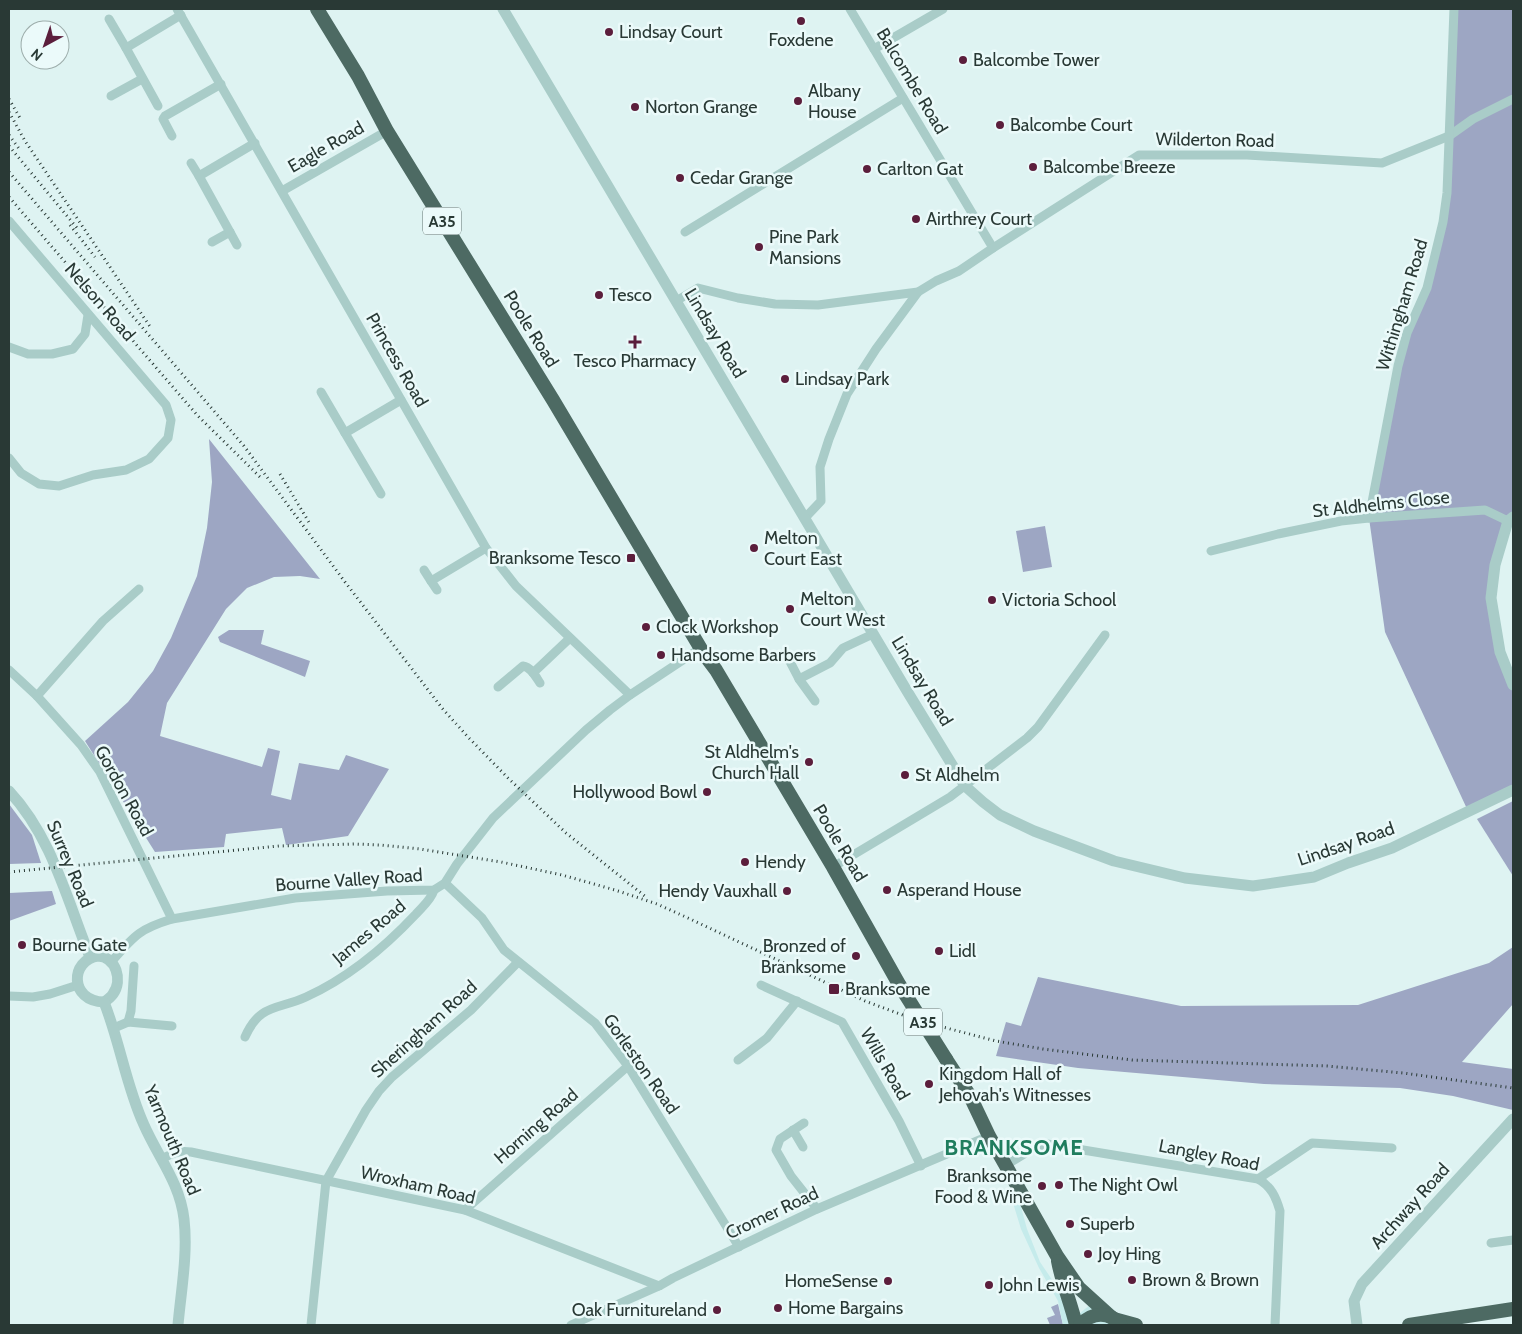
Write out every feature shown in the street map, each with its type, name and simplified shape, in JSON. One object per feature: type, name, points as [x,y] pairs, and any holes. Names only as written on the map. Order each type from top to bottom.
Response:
[{"type":"highway","name":"Poole Road","points":[[317,9],[358,76],[387,131],[549,393],[719,680],[724,685],[833,867],[900,986],[970,1096],[989,1136],[1057,1256],[1079,1288],[1115,1320]]},
{"type":"highway","name":"Poole Road","points":[[1057,1256],[1062,1284],[1072,1308],[1076,1325]]},
{"type":"highway","points":[[1409,1325],[1513,1309]]},
{"type":"highway","points":[[1080,1325],[1087,1318],[1103,1314],[1115,1320]]},
{"type":"highway","name":"A35","points":[[1115,1320],[1136,1325]]},
{"type":"street","name":"Lindsay Road","points":[[503,9],[873,634],[965,786],[982,802],[1017,824],[1114,861],[1185,878],[1253,886],[1314,877],[1392,848],[1513,790]]},
{"type":"street","name":"Balcombe Road","points":[[850,9],[993,248]]},
{"type":"street","points":[[874,49],[942,9]]},
{"type":"street","name":"Withingham Road","points":[[1369,518],[1398,366],[1407,333],[1427,288],[1448,193],[1454,9]]},
{"type":"street","points":[[126,48],[179,12]]},
{"type":"street","name":"Princess Road","points":[[179,12],[486,548],[516,586],[630,695]]},
{"type":"street","points":[[108,19],[158,106]]},
{"type":"street","points":[[111,96],[142,79]]},
{"type":"street","points":[[172,136],[163,119],[164,116],[221,84]]},
{"type":"street","points":[[685,232],[903,98]]},
{"type":"street","name":"Wilderton Road","points":[[676,301],[698,288],[738,298],[775,304],[818,305],[918,292],[936,281],[959,272],[993,248],[1140,155],[1247,155],[1382,163],[1449,136],[1473,120],[1513,99]]},
{"type":"street","name":"Eagle Road","points":[[282,191],[387,131]]},
{"type":"street","points":[[199,176],[255,143]]},
{"type":"street","points":[[191,163],[237,245]]},
{"type":"street","name":"Nelson Road","points":[[9,220],[166,405],[171,420],[168,438],[148,459],[126,470],[93,475],[60,486],[39,484],[21,473],[9,458]]},
{"type":"street","points":[[212,242],[230,232]]},
{"type":"street","points":[[804,518],[821,501],[820,467],[847,394],[876,349],[918,292]]},
{"type":"street","points":[[9,347],[28,354],[52,354],[73,349],[84,334],[88,315]]},
{"type":"street","points":[[321,392],[380,494]]},
{"type":"street","points":[[345,432],[400,400]]},
{"type":"street","name":"St Aldhelms Close","points":[[1211,551],[1226,545],[1323,525],[1369,518],[1485,510],[1510,519]]},
{"type":"street","points":[[1510,519],[1494,565],[1491,598],[1500,652],[1513,686]]},
{"type":"street","points":[[430,581],[486,548]]},
{"type":"street","points":[[424,570],[437,590]]},
{"type":"street","points":[[37,696],[103,621],[139,589]]},
{"type":"street","points":[[799,679],[830,663],[843,648],[873,634]]},
{"type":"street","points":[[833,867],[965,786],[1027,738],[1038,727],[1105,635]]},
{"type":"street","points":[[533,673],[570,638]]},
{"type":"street","name":"Bourne Valley Road","points":[[112,961],[136,934],[153,925],[172,919],[295,898],[387,891],[434,890],[445,883],[457,864],[493,818],[586,730],[630,695],[702,651]]},
{"type":"street","points":[[787,656],[799,679],[815,701]]},
{"type":"street","points":[[498,687],[524,666],[533,673],[540,683]]},
{"type":"street","name":"Gordon Road","points":[[9,670],[37,696],[80,745],[100,772],[172,919]]},
{"type":"street","name":"Surrey Road","points":[[9,791],[38,828],[56,866],[90,957]]},
{"type":"street","name":"Gorleston Road","points":[[445,883],[474,909],[496,940],[518,962],[595,1023],[628,1066],[739,1247]]},
{"type":"street","name":"James Road","points":[[245,1036],[259,1015],[272,1008],[305,998],[331,984],[365,961],[405,926],[431,898],[434,890]]},
{"type":"street","points":[[105,956],[112,961],[117,969],[117,979],[113,995],[104,1002],[88,999],[78,986],[80,970],[90,957],[105,956]]},
{"type":"street","name":"Sheringham Road","points":[[311,1325],[326,1181],[366,1110],[378,1091],[392,1077],[471,1010],[518,962]]},
{"type":"street","points":[[128,1022],[131,1010],[134,966]]},
{"type":"street","name":"Wills Road","points":[[761,985],[842,1022],[899,1122],[921,1166]]},
{"type":"street","points":[[9,996],[33,997],[78,986]]},
{"type":"street","points":[[738,1060],[767,1038],[797,1001]]},
{"type":"street","name":"Yarmouth Road","points":[[104,1002],[144,1125],[178,1191],[186,1240],[178,1325]]},
{"type":"street","points":[[114,1028],[128,1022],[172,1026]]},
{"type":"street","name":"Horning Road","points":[[465,1210],[628,1066]]},
{"type":"street","name":"Archway Road","points":[[1357,1325],[1354,1301],[1362,1284],[1513,1120]]},
{"type":"street","points":[[804,1123],[780,1139],[776,1150],[791,1176],[817,1210]]},
{"type":"street","points":[[793,1130],[803,1146]]},
{"type":"street","name":"Cromer Road","points":[[571,1325],[659,1286],[817,1210],[989,1136]]},
{"type":"street","points":[[1258,1179],[1312,1143],[1392,1148]]},
{"type":"street","name":"Langley Road","points":[[1006,1165],[1034,1148],[1047,1144],[1258,1179],[1265,1182],[1277,1199],[1280,1211],[1275,1325]]},
{"type":"street","name":"Wroxham Road","points":[[162,1159],[172,1153],[183,1151],[465,1210],[659,1286]]},
{"type":"street","points":[[1491,1243],[1513,1240]]},
{"type":"shaded area","points":[[1454,9],[1513,9],[1513,517],[1491,598],[1513,685],[1513,790],[1468,811],[1385,632],[1369,518],[1398,366],[1427,288],[1443,222]]},
{"type":"shaded area","points":[[209,439],[320,579],[300,576],[274,577],[247,588],[226,609],[167,703],[160,736],[262,767],[268,748],[280,751],[271,795],[291,800],[299,763],[339,770],[346,755],[389,769],[348,836],[286,845],[282,828],[226,834],[224,847],[155,852],[85,741],[128,702],[153,671],[171,638],[197,576],[207,528],[212,482]]},
{"type":"shaded area","points":[[1045,526],[1052,567],[1023,572],[1016,531]]},
{"type":"shaded area","points":[[229,630],[264,630],[261,644],[310,661],[305,677],[220,642],[218,637]]},
{"type":"shaded area","points":[[1513,801],[1513,876],[1477,819]]},
{"type":"shaded area","points":[[9,804],[32,835],[41,863],[9,864]]},
{"type":"shaded area","points":[[52,891],[56,904],[9,921],[9,893]]},
{"type":"shaded area","points":[[1513,947],[1513,1004],[1462,1062],[1513,1069],[1513,1110],[1453,1096],[1400,1088],[1264,1084],[1078,1068],[996,1056],[1006,1022],[1021,1026],[1038,977],[1181,1006],[1358,1005],[1489,963]]},
{"type":"shaded area","points":[[1019,1200],[1027,1229],[1040,1262],[1057,1287],[1066,1282],[1079,1314],[1091,1304],[1103,1304],[1109,1306],[1129,1325],[1063,1325],[1058,1301],[1039,1268],[1021,1229],[1013,1203]]},
{"type":"shaded area","points":[[1058,1304],[1063,1325],[1050,1325],[1047,1318],[1055,1315],[1051,1307]]},
{"type":"railway","points":[[9,99],[20,118]]},
{"type":"railway","points":[[9,112],[25,141],[151,328]]},
{"type":"railway","points":[[9,135],[20,150]]},
{"type":"railway","points":[[9,146],[77,228]]},
{"type":"railway","points":[[9,172],[244,446],[442,708],[508,778],[566,833],[646,897]]},
{"type":"railway","points":[[9,197],[197,415],[260,477]]},
{"type":"railway","points":[[70,225],[95,257]]},
{"type":"railway","points":[[280,474],[310,524]]},
{"type":"railway","points":[[9,872],[279,846],[354,844],[420,849],[501,862],[562,875],[615,890],[657,904],[865,1001],[916,1020],[996,1041],[1132,1060],[1327,1066],[1403,1073],[1513,1088]]},
{"type":"place","name":"Foxdene","points":[[801,21]]},
{"type":"place","name":"Lindsay Court","points":[[609,32]]},
{"type":"place","name":"Balcombe Tower","points":[[963,60]]},
{"type":"place","name":"Albany House","points":[[798,101]]},
{"type":"place","name":"Norton Grange","points":[[635,107]]},
{"type":"place","name":"Balcombe Court","points":[[1000,125]]},
{"type":"place","name":"Balcombe Breeze","points":[[1033,167]]},
{"type":"place","name":"Carlton Gat","points":[[867,169]]},
{"type":"place","name":"Cedar Grange","points":[[680,178]]},
{"type":"place","name":"Airthrey Court","points":[[916,219]]},
{"type":"place","name":"Pine Park Mansions","points":[[759,247]]},
{"type":"place","name":"Tesco","points":[[599,295]]},
{"type":"place","name":"Tesco Pharmacy","points":[[635,342]]},
{"type":"place","name":"Lindsay Park","points":[[785,379]]},
{"type":"place","name":"Melton Court East","points":[[754,548]]},
{"type":"place","name":"Branksome Tesco","points":[[631,558]]},
{"type":"place","name":"Victoria School","points":[[992,600]]},
{"type":"place","name":"Melton Court West","points":[[790,609]]},
{"type":"place","name":"Clock Workshop","points":[[646,627]]},
{"type":"place","name":"Handsome Barbers","points":[[661,655]]},
{"type":"place","name":"St Aldhelm's Church Hall","points":[[809,762]]},
{"type":"place","name":"St Aldhelm","points":[[905,775]]},
{"type":"place","name":"Hollywood Bowl","points":[[707,792]]},
{"type":"place","name":"Hendy","points":[[745,862]]},
{"type":"place","name":"Asperand House","points":[[887,890]]},
{"type":"place","name":"Hendy Vauxhall","points":[[787,891]]},
{"type":"place","name":"Bourne Gate","points":[[22,945]]},
{"type":"place","name":"Lidl","points":[[939,951]]},
{"type":"place","name":"Bronzed of Branksome","points":[[856,956]]},
{"type":"place","name":"Branksome","points":[[834,989]]},
{"type":"place","name":"Kingdom Hall of Jehovah's Witnesses","points":[[929,1084]]},
{"type":"place","name":"The Night Owl","points":[[1059,1185]]},
{"type":"place","name":"Branksome Food & Wine","points":[[1042,1186]]},
{"type":"place","name":"Superb","points":[[1070,1224]]},
{"type":"place","name":"Joy Hing","points":[[1088,1254]]},
{"type":"place","name":"Brown & Brown","points":[[1132,1280]]},
{"type":"place","name":"HomeSense","points":[[888,1281]]},
{"type":"place","name":"John Lewis","points":[[989,1285]]},
{"type":"place","name":"Home Bargains","points":[[778,1308]]},
{"type":"place","name":"Oak Furnitureland","points":[[717,1310]]},
{"type":"district","name":"BRANKSOME","points":[[1014,1147]]}]
